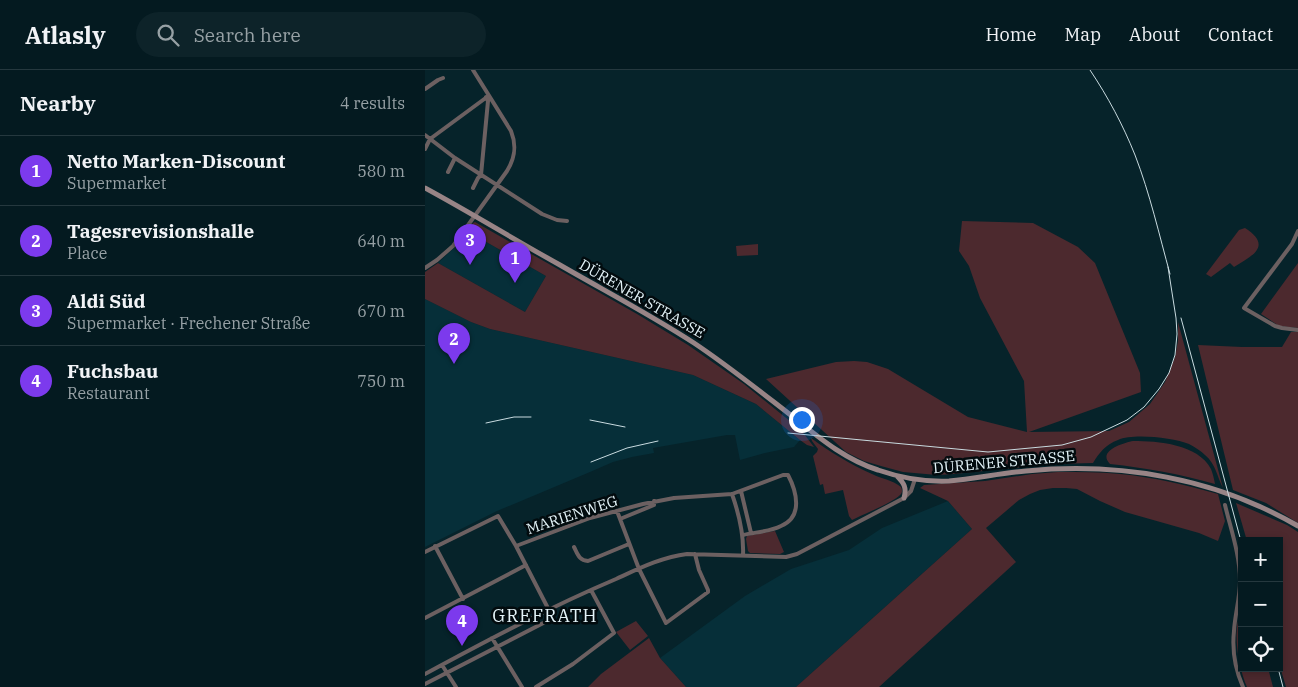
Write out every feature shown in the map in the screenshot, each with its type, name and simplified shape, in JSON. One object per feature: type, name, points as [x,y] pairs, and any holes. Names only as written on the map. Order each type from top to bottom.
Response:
[{"type":"main road","name":"DÜRENER STRASSE","points":[[425,188],[693,342],[822,440],[844,455],[874,469],[915,479],[952,481],[1055,468],[1114,469],[1165,476],[1223,492],[1265,509],[1298,526]]},
{"type":"main road","points":[[897,476],[905,487],[904,498]]},
{"type":"street","points":[[425,268],[447,253],[512,164],[515,153],[515,142],[511,131],[473,70]]},
{"type":"street","points":[[425,89],[443,78]]},
{"type":"street","points":[[425,150],[430,139],[488,96]]},
{"type":"street","points":[[473,188],[481,175],[488,96]]},
{"type":"street","points":[[425,136],[455,158],[542,214],[557,220],[567,221]]},
{"type":"street","points":[[448,172],[455,158]]},
{"type":"street","points":[[1298,231],[1292,244],[1244,308],[1275,326],[1298,330]]},
{"type":"street","name":"MARIENWEG","points":[[516,546],[590,518],[654,501],[685,496],[732,494],[786,475],[790,477],[797,500],[792,517],[783,525],[751,533]]},
{"type":"street","points":[[425,674],[492,638],[591,590],[671,557],[695,554],[786,557],[797,554],[904,498],[911,491],[915,479]]},
{"type":"street","points":[[741,491],[751,533],[743,535]]},
{"type":"street","points":[[732,494],[743,535],[743,555]]},
{"type":"street","name":"MARIENWEG","points":[[620,519],[654,505],[654,501]]},
{"type":"street","points":[[1225,505],[1235,541],[1240,571],[1240,594],[1233,646],[1235,662],[1243,687]]},
{"type":"street","name":"MARIENWEG","points":[[635,506],[637,512]]},
{"type":"street","points":[[738,511],[745,510]]},
{"type":"street","points":[[617,511],[639,569],[666,623],[708,592],[695,554]]},
{"type":"street","points":[[425,552],[498,516],[516,546],[553,618],[425,684]]},
{"type":"street","points":[[575,547],[580,558],[588,561],[629,544]]},
{"type":"street","points":[[435,546],[463,599]]},
{"type":"street","points":[[425,618],[526,565]]},
{"type":"street","points":[[536,687],[573,664],[614,633],[591,590]]},
{"type":"street","points":[[492,638],[522,687]]},
{"type":"street","points":[[442,665],[456,687]]},
{"type":"shaded area","points":[[962,221],[1033,223],[1078,247],[1095,263],[1140,373],[1141,392],[1029,432],[1109,431],[1129,422],[1150,404],[1165,382],[1175,357],[1178,341],[1178,322],[1223,488],[1212,462],[1196,448],[1189,444],[1153,437],[1125,438],[1114,442],[1103,449],[1093,463],[1053,464],[937,475],[903,472],[864,461],[846,452],[766,379],[836,362],[867,362],[888,369],[968,417],[1027,432],[1024,381],[980,298],[969,266],[959,251]]},
{"type":"shaded area","points":[[475,222],[688,345],[744,384],[801,430],[814,447],[800,440],[756,404],[693,375],[490,329],[471,322],[425,299],[425,272],[438,263],[525,312],[546,276],[467,231]]},
{"type":"shaded area","points":[[1245,228],[1258,240],[1259,245],[1253,255],[1234,267],[1230,263],[1211,277],[1206,274],[1239,230]]},
{"type":"shaded area","points":[[467,231],[546,276],[525,312],[438,263],[454,248]]},
{"type":"shaded area","points":[[758,244],[758,255],[737,256],[736,246]]},
{"type":"shaded area","points":[[1298,263],[1298,328],[1279,326],[1261,314]]},
{"type":"shaded area","points":[[425,299],[471,322],[490,329],[693,375],[756,404],[800,440],[794,447],[740,460],[735,435],[653,448],[654,453],[613,462],[497,511],[425,547]]},
{"type":"shaded area","points":[[1291,332],[1298,332],[1298,523],[1266,503],[1233,490],[1198,345],[1282,347]]},
{"type":"shaded area","points":[[811,438],[856,466],[898,485],[901,487],[901,494],[885,505],[852,520],[849,516],[843,490],[825,494],[823,484],[820,485],[813,456],[818,449]]},
{"type":"shaded area","points":[[1133,441],[1165,443],[1197,454],[1211,469],[1215,484],[1137,467],[1110,464],[1107,455],[1113,448]]},
{"type":"shaded area","points":[[1058,472],[1097,472],[1132,475],[1218,494],[1225,521],[1218,541],[1199,533],[1125,512],[1077,489],[1053,488],[1040,490],[1019,500],[986,528],[1016,562],[879,687],[796,687],[972,529],[948,501],[920,488],[924,485],[985,481]]},
{"type":"shaded area","points":[[948,501],[972,529],[796,687],[686,687],[660,658],[745,596],[791,569],[849,550],[882,528]]},
{"type":"shaded area","points":[[1236,503],[1287,525],[1298,532],[1298,687],[1286,687],[1282,672],[1283,537],[1246,537]]},
{"type":"shaded area","points":[[775,531],[784,552],[780,554],[750,553],[748,551],[747,536]]},
{"type":"shaded area","points":[[636,621],[648,636],[630,650],[616,632]]},
{"type":"shaded area","points":[[1238,622],[1238,650],[1237,642]]},
{"type":"shaded area","points":[[649,638],[660,658],[686,687],[588,687],[601,674]]},
{"type":"shaded area","points":[[1242,672],[1269,672],[1273,687],[1247,687]]},
{"type":"railway","points":[[1090,70],[1115,111],[1135,155],[1150,199],[1170,274]]},
{"type":"railway","points":[[788,433],[988,452],[1062,445],[1091,437],[1127,420],[1144,407],[1169,373],[1175,355],[1177,334],[1168,267]]},
{"type":"railway","points":[[1181,318],[1240,537]]},
{"type":"railway","points":[[486,423],[514,417],[531,417]]},
{"type":"railway","points":[[590,420],[625,427]]},
{"type":"railway","points":[[591,462],[627,448],[658,441]]},
{"type":"railway","points":[[1279,672],[1283,687]]},
{"type":"place","name":"Aldi Süd","points":[[470,265]]},
{"type":"place","name":"Netto Marken-Discount","points":[[515,283]]},
{"type":"place","name":"Tagesrevisionshalle","points":[[454,364]]},
{"type":"place","name":"Fuchsbau","points":[[462,646]]},
{"type":"district","name":"GREFRATH","points":[[545,616]]}]
